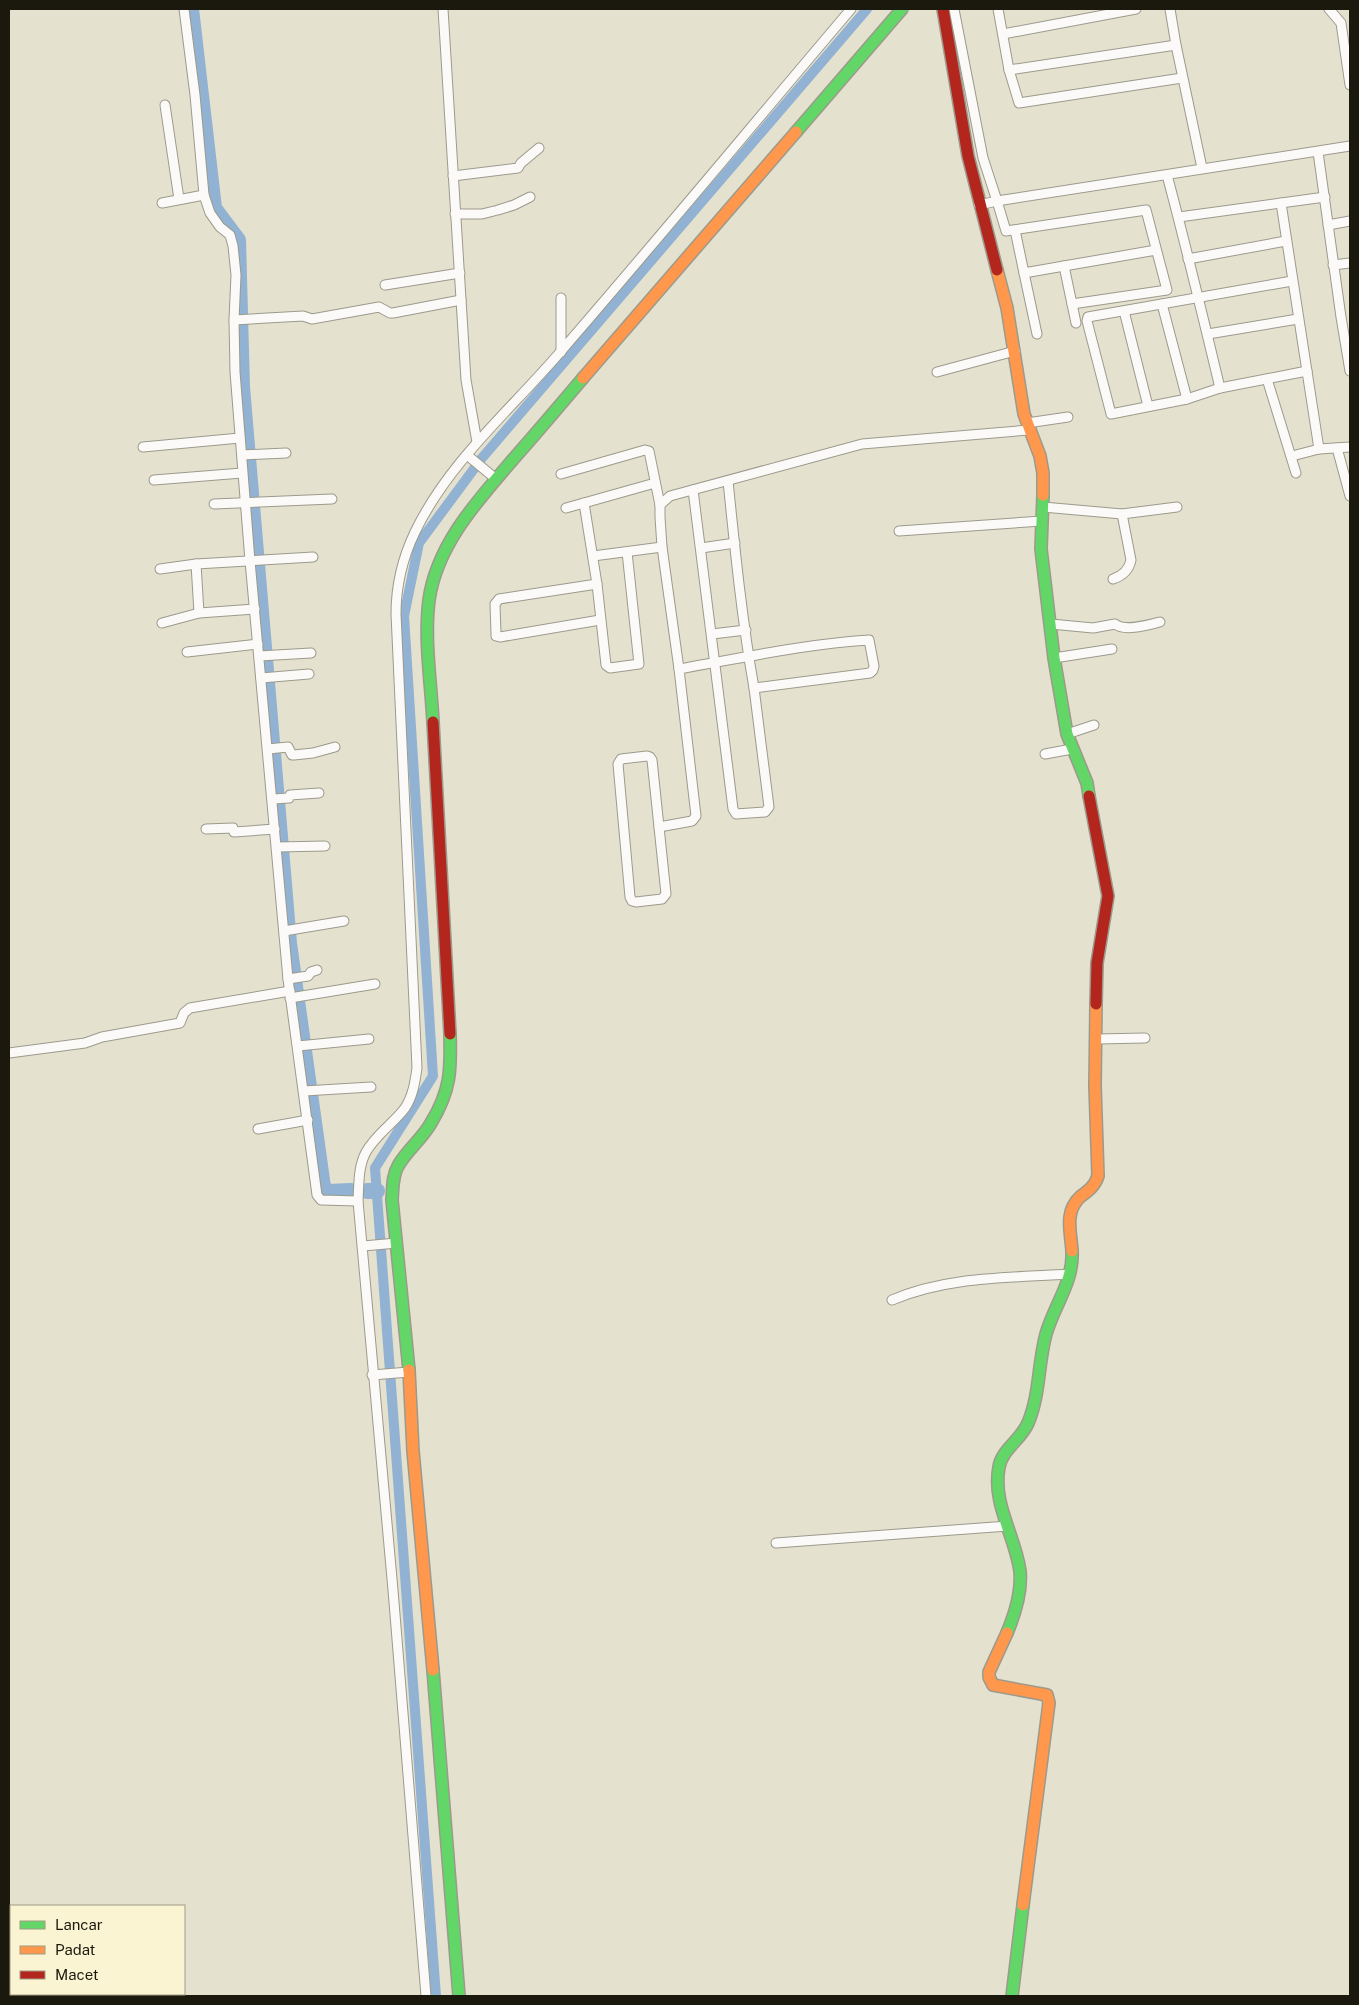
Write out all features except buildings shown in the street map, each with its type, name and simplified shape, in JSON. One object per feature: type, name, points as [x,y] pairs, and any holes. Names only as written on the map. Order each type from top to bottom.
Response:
[{"type":"street","points":[[184,9],[204,195],[210,213],[232,240],[236,275],[240,438],[245,455],[242,472],[250,504],[258,644],[263,656],[276,798],[275,829],[280,847],[294,996],[308,1090],[308,1120],[318,1198],[358,1201]]},
{"type":"street","points":[[443,9],[455,214],[469,403],[477,442]]},
{"type":"street","points":[[426,1996],[374,1375],[368,1246],[358,1201],[360,1169],[366,1152],[378,1135],[405,1108],[414,1088],[417,1068],[414,974],[399,710],[396,598],[402,568],[415,532],[445,482],[469,457],[477,442],[561,352],[851,9]]},
{"type":"street","points":[[459,1996],[427,1597],[407,1372],[393,1243],[392,1200],[393,1181],[398,1167],[431,1124],[445,1095],[451,1070],[447,963],[427,622],[428,605],[441,556],[456,528],[493,477],[902,9]]},
{"type":"street","points":[[943,9],[966,148],[979,205],[1007,308],[1028,427],[1040,456],[1043,472],[1041,549],[1054,658],[1067,734],[1087,782],[1108,896],[1097,963],[1095,1086],[1098,1176],[1096,1182],[1074,1204],[1070,1213],[1073,1251],[1070,1274],[1044,1342],[1036,1403],[1026,1428],[1002,1457],[997,1484],[1000,1510],[1008,1526],[1020,1571],[1020,1596],[1014,1618],[989,1672],[989,1677],[993,1685],[1047,1695],[1049,1703],[1036,1791],[1012,1996]]},
{"type":"street","points":[[954,9],[983,158],[1006,231],[1146,210],[1167,290],[1072,304]]},
{"type":"street","points":[[998,9],[1009,70],[1019,103],[1182,78]]},
{"type":"street","points":[[1003,34],[1136,9]]},
{"type":"street","points":[[1170,9],[1182,78],[1202,168]]},
{"type":"street","points":[[1329,9],[1346,21],[1350,85]]},
{"type":"street","points":[[1009,70],[1176,45]]},
{"type":"street","points":[[165,105],[179,199]]},
{"type":"street","points":[[979,205],[1202,168],[1350,146]]},
{"type":"street","points":[[453,176],[518,168],[521,163],[539,148]]},
{"type":"street","points":[[1318,152],[1350,372]]},
{"type":"street","points":[[1167,175],[1220,388]]},
{"type":"street","points":[[162,203],[204,195]]},
{"type":"street","points":[[455,214],[482,214],[514,205],[530,197]]},
{"type":"street","points":[[1178,217],[1325,197]]},
{"type":"street","points":[[1281,203],[1319,449]]},
{"type":"street","points":[[1328,225],[1350,221]]},
{"type":"street","points":[[1015,230],[1037,334]]},
{"type":"street","points":[[1188,258],[1286,241]]},
{"type":"street","points":[[1024,273],[1156,250]]},
{"type":"street","points":[[1333,265],[1350,263]]},
{"type":"street","points":[[1064,266],[1076,323]]},
{"type":"street","points":[[385,285],[460,274]]},
{"type":"street","points":[[1292,282],[1088,317],[1087,321],[1110,413],[1187,399],[1220,388],[1307,371]]},
{"type":"street","points":[[561,298],[561,352]]},
{"type":"street","points":[[236,320],[303,316],[312,319],[379,307],[393,313],[461,300]]},
{"type":"street","points":[[1162,304],[1187,399]]},
{"type":"street","points":[[1124,311],[1148,406]]},
{"type":"street","points":[[1208,334],[1298,319]]},
{"type":"street","points":[[938,372],[1014,350]]},
{"type":"street","points":[[1267,379],[1296,473]]},
{"type":"street","points":[[660,506],[670,496],[728,482],[862,444],[1028,427],[1068,417]]},
{"type":"street","points":[[143,447],[240,438]]},
{"type":"street","points":[[1292,456],[1319,449],[1350,447]]},
{"type":"street","points":[[1337,448],[1350,496]]},
{"type":"street","points":[[561,474],[645,450],[651,454],[660,506],[662,547],[679,669],[696,816],[692,821],[659,827]]},
{"type":"street","points":[[245,455],[286,453]]},
{"type":"street","points":[[469,457],[493,477]]},
{"type":"street","points":[[154,480],[242,472]]},
{"type":"street","points":[[693,490],[733,809],[736,814],[765,812],[769,807],[728,482]]},
{"type":"street","points":[[566,508],[655,483]]},
{"type":"street","points":[[214,504],[250,504],[332,499]]},
{"type":"street","points":[[584,503],[597,584],[607,667],[639,664],[627,552]]},
{"type":"street","points":[[1043,507],[1122,514],[1177,507]]},
{"type":"street","points":[[1113,579],[1124,574],[1131,560],[1122,514]]},
{"type":"street","points":[[900,531],[1042,521]]},
{"type":"street","points":[[701,548],[735,543]]},
{"type":"street","points":[[593,556],[662,547]]},
{"type":"street","points":[[160,569],[196,564],[313,557]]},
{"type":"street","points":[[196,564],[199,612]]},
{"type":"street","points":[[597,584],[499,599],[495,604],[496,636],[600,620]]},
{"type":"street","points":[[162,623],[199,612],[255,609]]},
{"type":"street","points":[[1051,624],[1092,628],[1115,624],[1118,627],[1132,627],[1160,622]]},
{"type":"street","points":[[712,634],[746,630]]},
{"type":"street","points":[[679,669],[782,650],[869,640],[871,644],[874,666],[870,673],[754,688]]},
{"type":"street","points":[[187,652],[258,644]]},
{"type":"street","points":[[1054,658],[1112,649]]},
{"type":"street","points":[[263,656],[311,653]]},
{"type":"street","points":[[265,678],[309,674]]},
{"type":"street","points":[[1067,734],[1094,725]]},
{"type":"street","points":[[271,749],[288,747],[292,755],[294,755],[313,753],[335,747]]},
{"type":"street","points":[[1045,754],[1072,749]]},
{"type":"street","points":[[650,756],[659,827],[666,894],[662,899],[632,901],[630,897],[618,760],[650,756]]},
{"type":"street","points":[[276,798],[289,798],[290,795],[319,793]]},
{"type":"street","points":[[206,829],[233,828],[234,832],[275,829]]},
{"type":"street","points":[[280,847],[325,846]]},
{"type":"street","points":[[287,930],[344,921]]},
{"type":"street","points":[[293,978],[308,976],[311,972],[317,970]]},
{"type":"street","points":[[9,1052],[85,1044],[114,1034],[169,1026],[180,1023],[184,1013],[190,1008],[375,984]]},
{"type":"street","points":[[1097,1039],[1145,1038]]},
{"type":"street","points":[[302,1046],[369,1039]]},
{"type":"street","points":[[308,1090],[371,1087]]},
{"type":"street","points":[[258,1129],[308,1120]]},
{"type":"street","points":[[368,1246],[393,1243]]},
{"type":"street","points":[[892,1300],[931,1286],[958,1282],[1070,1274]]},
{"type":"street","points":[[374,1375],[407,1372]]},
{"type":"street","points":[[776,1543],[1008,1526]]},
{"type":"waterway","points":[[191,9],[214,208],[238,240],[242,387],[289,943],[323,1187],[328,1192],[351,1191]]},
{"type":"waterway","points":[[436,1996],[375,1168],[433,1076],[404,616],[419,543],[482,458],[867,9]]},
{"type":"waterway","points":[[367,1191],[377,1191]]},
{"type":"traffic: fast","points":[[796,132],[902,9]]},
{"type":"traffic: fast","points":[[433,722],[428,615],[429,600],[441,559],[462,522],[488,488],[583,378]]},
{"type":"traffic: fast","points":[[1043,495],[1041,549],[1054,658],[1067,734],[1087,783],[1089,796]]},
{"type":"traffic: fast","points":[[409,1370],[392,1200],[393,1183],[398,1166],[427,1129],[443,1100],[450,1069],[450,1034]]},
{"type":"traffic: fast","points":[[1007,1633],[1017,1603],[1020,1571],[1001,1507],[998,1481],[999,1467],[1004,1455],[1025,1429],[1032,1412],[1046,1334],[1067,1283],[1072,1262],[1072,1251]]},
{"type":"traffic: fast","points":[[433,1670],[459,1996]]},
{"type":"traffic: fast","points":[[1012,1996],[1023,1905]]},
{"type":"traffic: slow","points":[[583,378],[796,132]]},
{"type":"traffic: slow","points":[[997,270],[1007,308],[1024,414],[1040,456],[1043,473],[1043,495]]},
{"type":"traffic: slow","points":[[1072,1251],[1070,1223],[1072,1209],[1080,1197],[1097,1180],[1098,1176],[1095,1086],[1096,1004]]},
{"type":"traffic: slow","points":[[409,1370],[413,1451],[433,1670]]},
{"type":"traffic: slow","points":[[1007,1633],[989,1672],[993,1685],[1047,1695],[1049,1703],[1023,1905]]},
{"type":"traffic: jam","points":[[943,9],[968,156],[997,270]]},
{"type":"traffic: jam","points":[[433,722],[450,1034]]},
{"type":"traffic: jam","points":[[1089,796],[1108,896],[1097,963],[1096,1004]]}]
